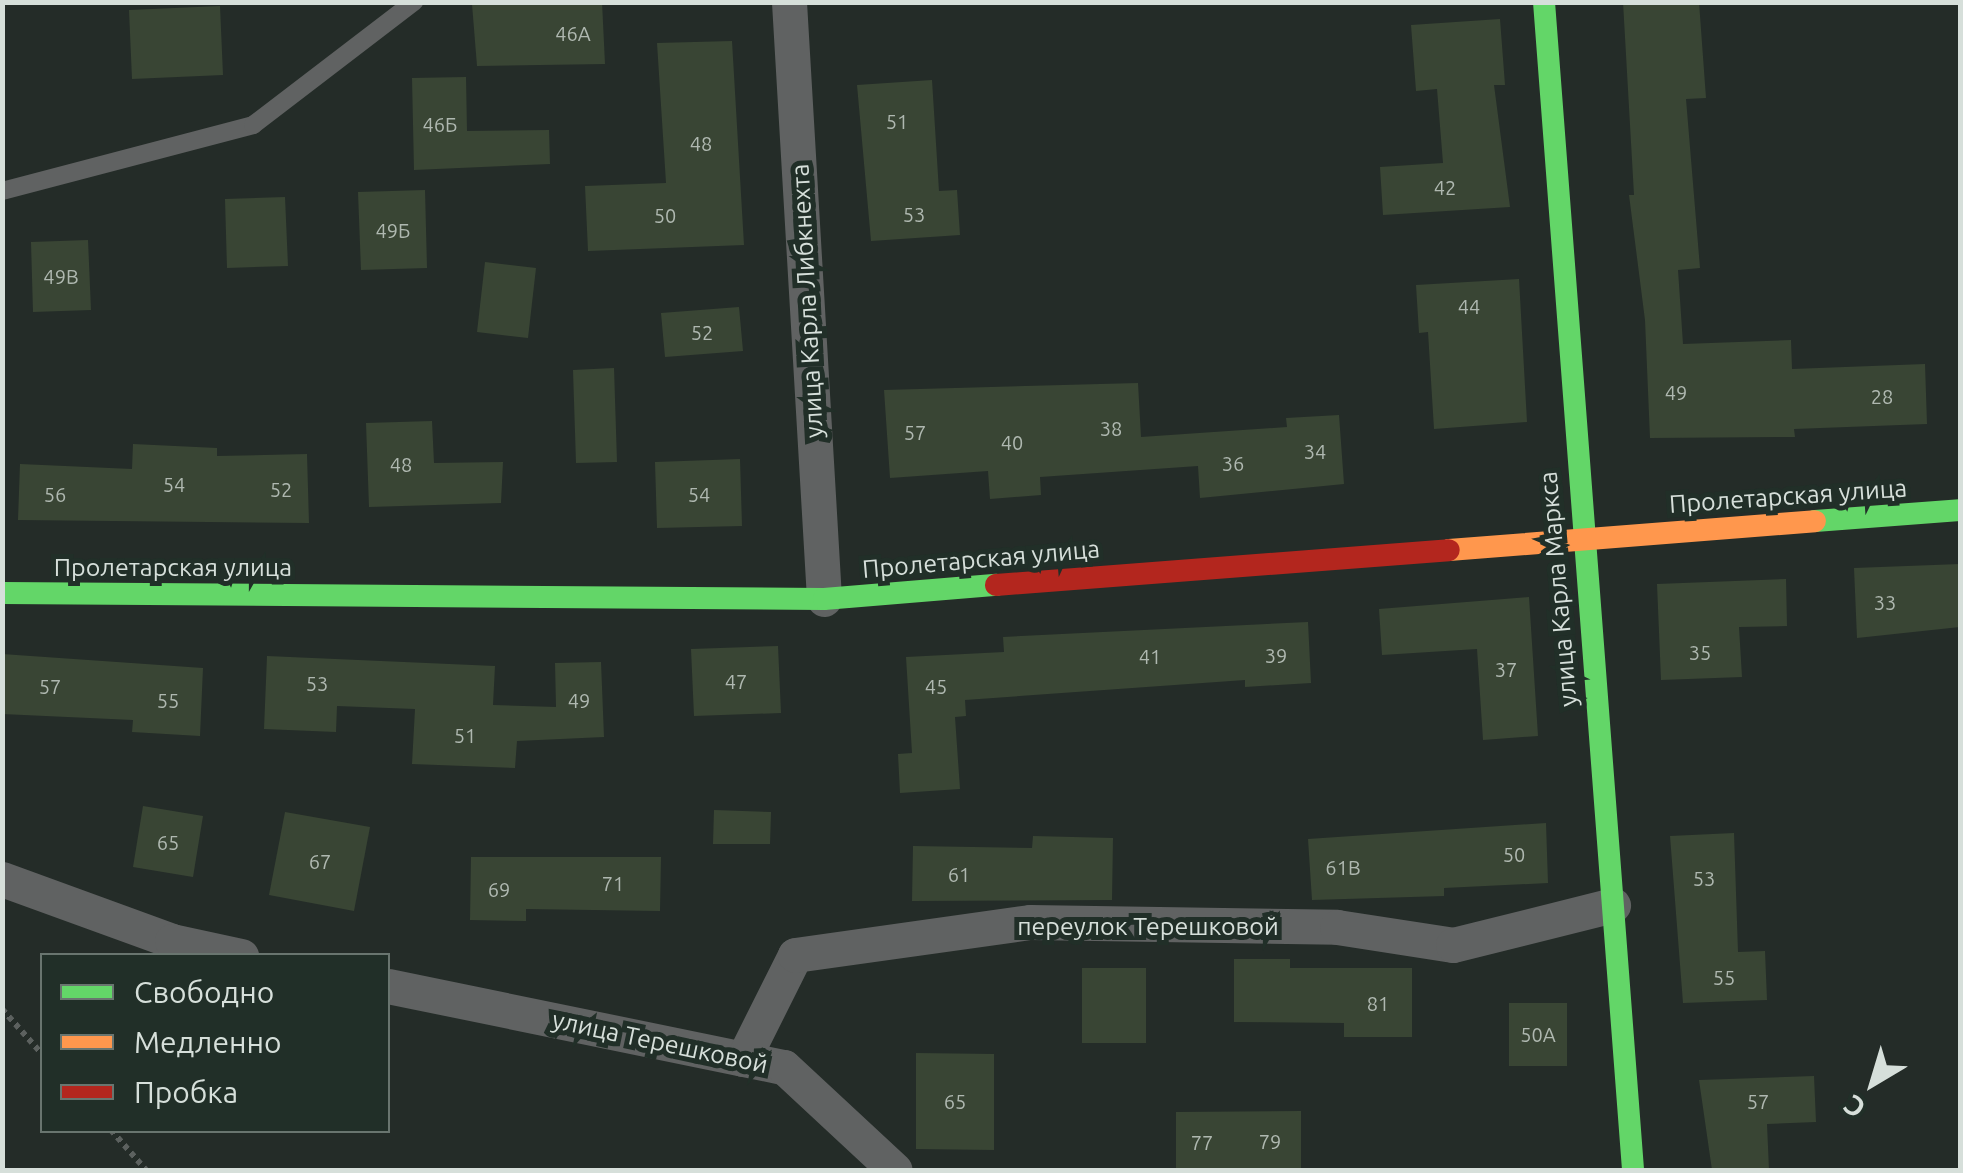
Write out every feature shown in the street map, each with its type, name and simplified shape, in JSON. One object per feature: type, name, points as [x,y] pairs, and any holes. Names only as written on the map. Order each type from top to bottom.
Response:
[{"type":"main road","name":"улица Карла Маркса","points":[[1544,2],[1580,539],[1632,1170]]},
{"type":"main road","name":"Пролетарская улица","points":[[2,594],[824,599],[1960,510]]},
{"type":"street","name":"улица Карла Либкнехта","points":[[789,2],[824,599]]},
{"type":"street","points":[[2,879],[172,942],[226,953]]},
{"type":"street","name":"переулок Терешковой","points":[[743,1058],[795,955],[1030,922],[1337,927],[1454,946],[1613,904]]},
{"type":"street","name":"улица Терешковой","points":[[390,986],[784,1067],[895,1170]]},
{"type":"lane","points":[[2,191],[253,125],[414,2]]},
{"type":"path","points":[[2,1009],[40,1052]]},
{"type":"path","points":[[114,1133],[146,1170]]},
{"type":"building","points":[[602,2],[605,64],[477,66],[472,4]]},
{"type":"building","points":[[1623,2],[1699,2],[1706,98],[1686,99],[1700,268],[1678,270],[1683,344],[1791,340],[1792,369],[1925,364],[1927,424],[1794,429],[1795,437],[1650,438],[1645,320],[1629,195],[1634,195]]},
{"type":"building","points":[[220,6],[223,75],[132,79],[129,10]]},
{"type":"building","points":[[1500,19],[1505,85],[1494,85],[1510,207],[1383,215],[1380,167],[1443,163],[1437,89],[1416,91],[1411,25]]},
{"type":"building","points":[[732,41],[744,245],[588,251],[585,186],[666,183],[657,43]]},
{"type":"building","points":[[466,77],[467,131],[549,130],[550,164],[414,170],[412,78]]},
{"type":"building","points":[[932,80],[939,191],[957,190],[960,235],[871,241],[857,85]]},
{"type":"building","points":[[425,190],[427,268],[361,270],[358,192]]},
{"type":"building","points":[[285,197],[288,266],[227,268],[225,199]]},
{"type":"building","points":[[88,240],[91,310],[33,312],[31,242]]},
{"type":"building","points":[[485,262],[536,268],[528,338],[477,332]]},
{"type":"building","points":[[1519,279],[1527,422],[1434,429],[1428,332],[1419,333],[1416,285]]},
{"type":"building","points":[[739,307],[743,351],[665,357],[661,313]]},
{"type":"building","points":[[614,368],[617,462],[576,463],[573,370]]},
{"type":"building","points":[[1138,383],[1141,437],[1287,427],[1286,418],[1339,415],[1344,484],[1200,498],[1198,466],[1040,477],[1041,495],[990,499],[988,471],[890,478],[884,390]]},
{"type":"building","points":[[432,421],[434,463],[503,462],[501,503],[369,507],[366,423]]},
{"type":"building","points":[[133,444],[217,448],[217,456],[307,454],[309,523],[18,520],[20,464],[132,469]]},
{"type":"building","points":[[740,459],[742,526],[657,528],[655,462]]},
{"type":"building","points":[[1960,564],[1960,627],[1857,638],[1854,568]]},
{"type":"building","points":[[1786,579],[1787,626],[1739,627],[1742,677],[1661,680],[1657,584]]},
{"type":"building","points":[[1529,597],[1538,736],[1483,740],[1477,649],[1382,655],[1379,609]]},
{"type":"building","points":[[1308,622],[1311,683],[1245,687],[1245,680],[965,700],[966,716],[955,717],[960,789],[900,793],[898,754],[912,753],[906,657],[1004,652],[1003,637]]},
{"type":"building","points":[[778,646],[781,713],[694,716],[691,649]]},
{"type":"building","points":[[2,654],[203,668],[200,736],[132,732],[133,720],[2,714]]},
{"type":"building","points":[[267,656],[495,666],[493,705],[556,707],[555,663],[601,662],[604,737],[517,741],[515,768],[412,764],[415,709],[337,706],[336,732],[264,729]]},
{"type":"building","points":[[143,806],[203,816],[193,877],[133,867]]},
{"type":"building","points":[[714,810],[771,812],[770,844],[713,844]]},
{"type":"building","points":[[285,812],[370,827],[354,911],[269,895]]},
{"type":"building","points":[[1546,823],[1548,883],[1444,888],[1444,896],[1312,900],[1308,839]]},
{"type":"building","points":[[1734,833],[1738,952],[1765,951],[1767,1000],[1683,1003],[1670,836]]},
{"type":"building","points":[[1033,836],[1113,838],[1112,900],[912,901],[913,846],[1032,848]]},
{"type":"building","points":[[471,857],[661,857],[660,911],[526,909],[526,921],[470,920]]},
{"type":"building","points":[[1234,959],[1290,959],[1290,968],[1412,968],[1412,1037],[1344,1037],[1344,1023],[1234,1022]]},
{"type":"building","points":[[1082,968],[1146,968],[1146,1043],[1082,1043]]},
{"type":"building","points":[[1509,1003],[1567,1003],[1567,1066],[1509,1066]]},
{"type":"building","points":[[916,1053],[994,1054],[994,1150],[916,1149]]},
{"type":"building","points":[[1814,1076],[1816,1122],[1767,1124],[1769,1170],[1712,1170],[1699,1080]]},
{"type":"building","points":[[1301,1111],[1301,1170],[1176,1170],[1176,1112]]},
{"type":"traffic: fast","points":[[1544,2],[1633,1170]]},
{"type":"traffic: fast","points":[[1815,521],[1960,510]]},
{"type":"traffic: fast","points":[[2,593],[824,599],[996,585]]},
{"type":"traffic: slow","points":[[1449,550],[1815,521]]},
{"type":"traffic: jam","points":[[996,585],[1449,550]]}]
